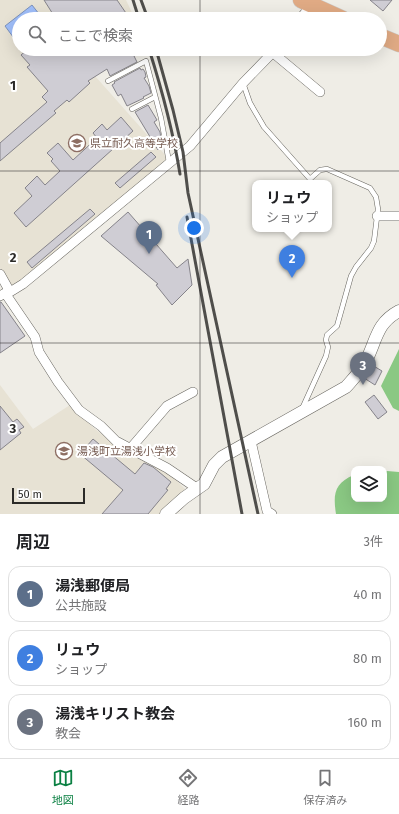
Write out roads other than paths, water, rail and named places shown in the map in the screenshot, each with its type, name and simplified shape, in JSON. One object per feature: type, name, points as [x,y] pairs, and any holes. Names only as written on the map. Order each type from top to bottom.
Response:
[{"type":"highway","points":[[309,2],[329,12]]},
{"type":"highway","points":[[387,39],[399,44]]},
{"type":"street","points":[[304,12],[309,2]]},
{"type":"street","points":[[5,294],[23,284],[190,146],[243,83],[269,56]]},
{"type":"street","points":[[280,56],[320,92]]},
{"type":"street","points":[[377,216],[399,216]]},
{"type":"street","points":[[0,274],[5,294],[35,337],[39,352],[58,382],[79,410],[101,426],[116,441],[167,468],[198,489]]},
{"type":"street","points":[[166,514],[184,498],[204,484],[214,465],[222,457],[301,411],[346,387],[357,375],[366,360],[380,327],[389,317],[399,311]]},
{"type":"street","points":[[130,449],[167,406],[193,392]]},
{"type":"street","points":[[251,441],[269,513]]},
{"type":"lane","points":[[108,81],[146,61],[161,118],[169,162]]},
{"type":"lane","points":[[243,83],[250,103],[264,127],[310,179],[320,170],[327,169],[370,188],[376,197],[378,209],[374,241],[371,248],[351,276],[337,326],[327,335],[326,340],[328,347],[326,356],[301,411]]},
{"type":"lane","points":[[132,109],[155,97]]},
{"type":"water","points":[[32,5],[38,12],[23,12]]},
{"type":"water","points":[[12,21],[12,36],[5,26]]},
{"type":"railway","points":[[133,0],[137,12]]},
{"type":"railway","points":[[141,0],[145,12]]},
{"type":"railway","points":[[151,56],[167,111],[180,174]]},
{"type":"railway","points":[[158,56],[183,152],[188,193],[258,514]]},
{"type":"railway","points":[[187,217],[242,514]]},
{"type":"place","name":"県立耐久高等学校","points":[[77,143]]},
{"type":"place","name":"湯浅郵便局","points":[[149,254]]},
{"type":"place","name":"リュウ","points":[[292,278]]},
{"type":"place","name":"湯浅キリスト教会","points":[[363,385]]},
{"type":"place","name":"湯浅町立湯浅小学校","points":[[64,451]]}]
